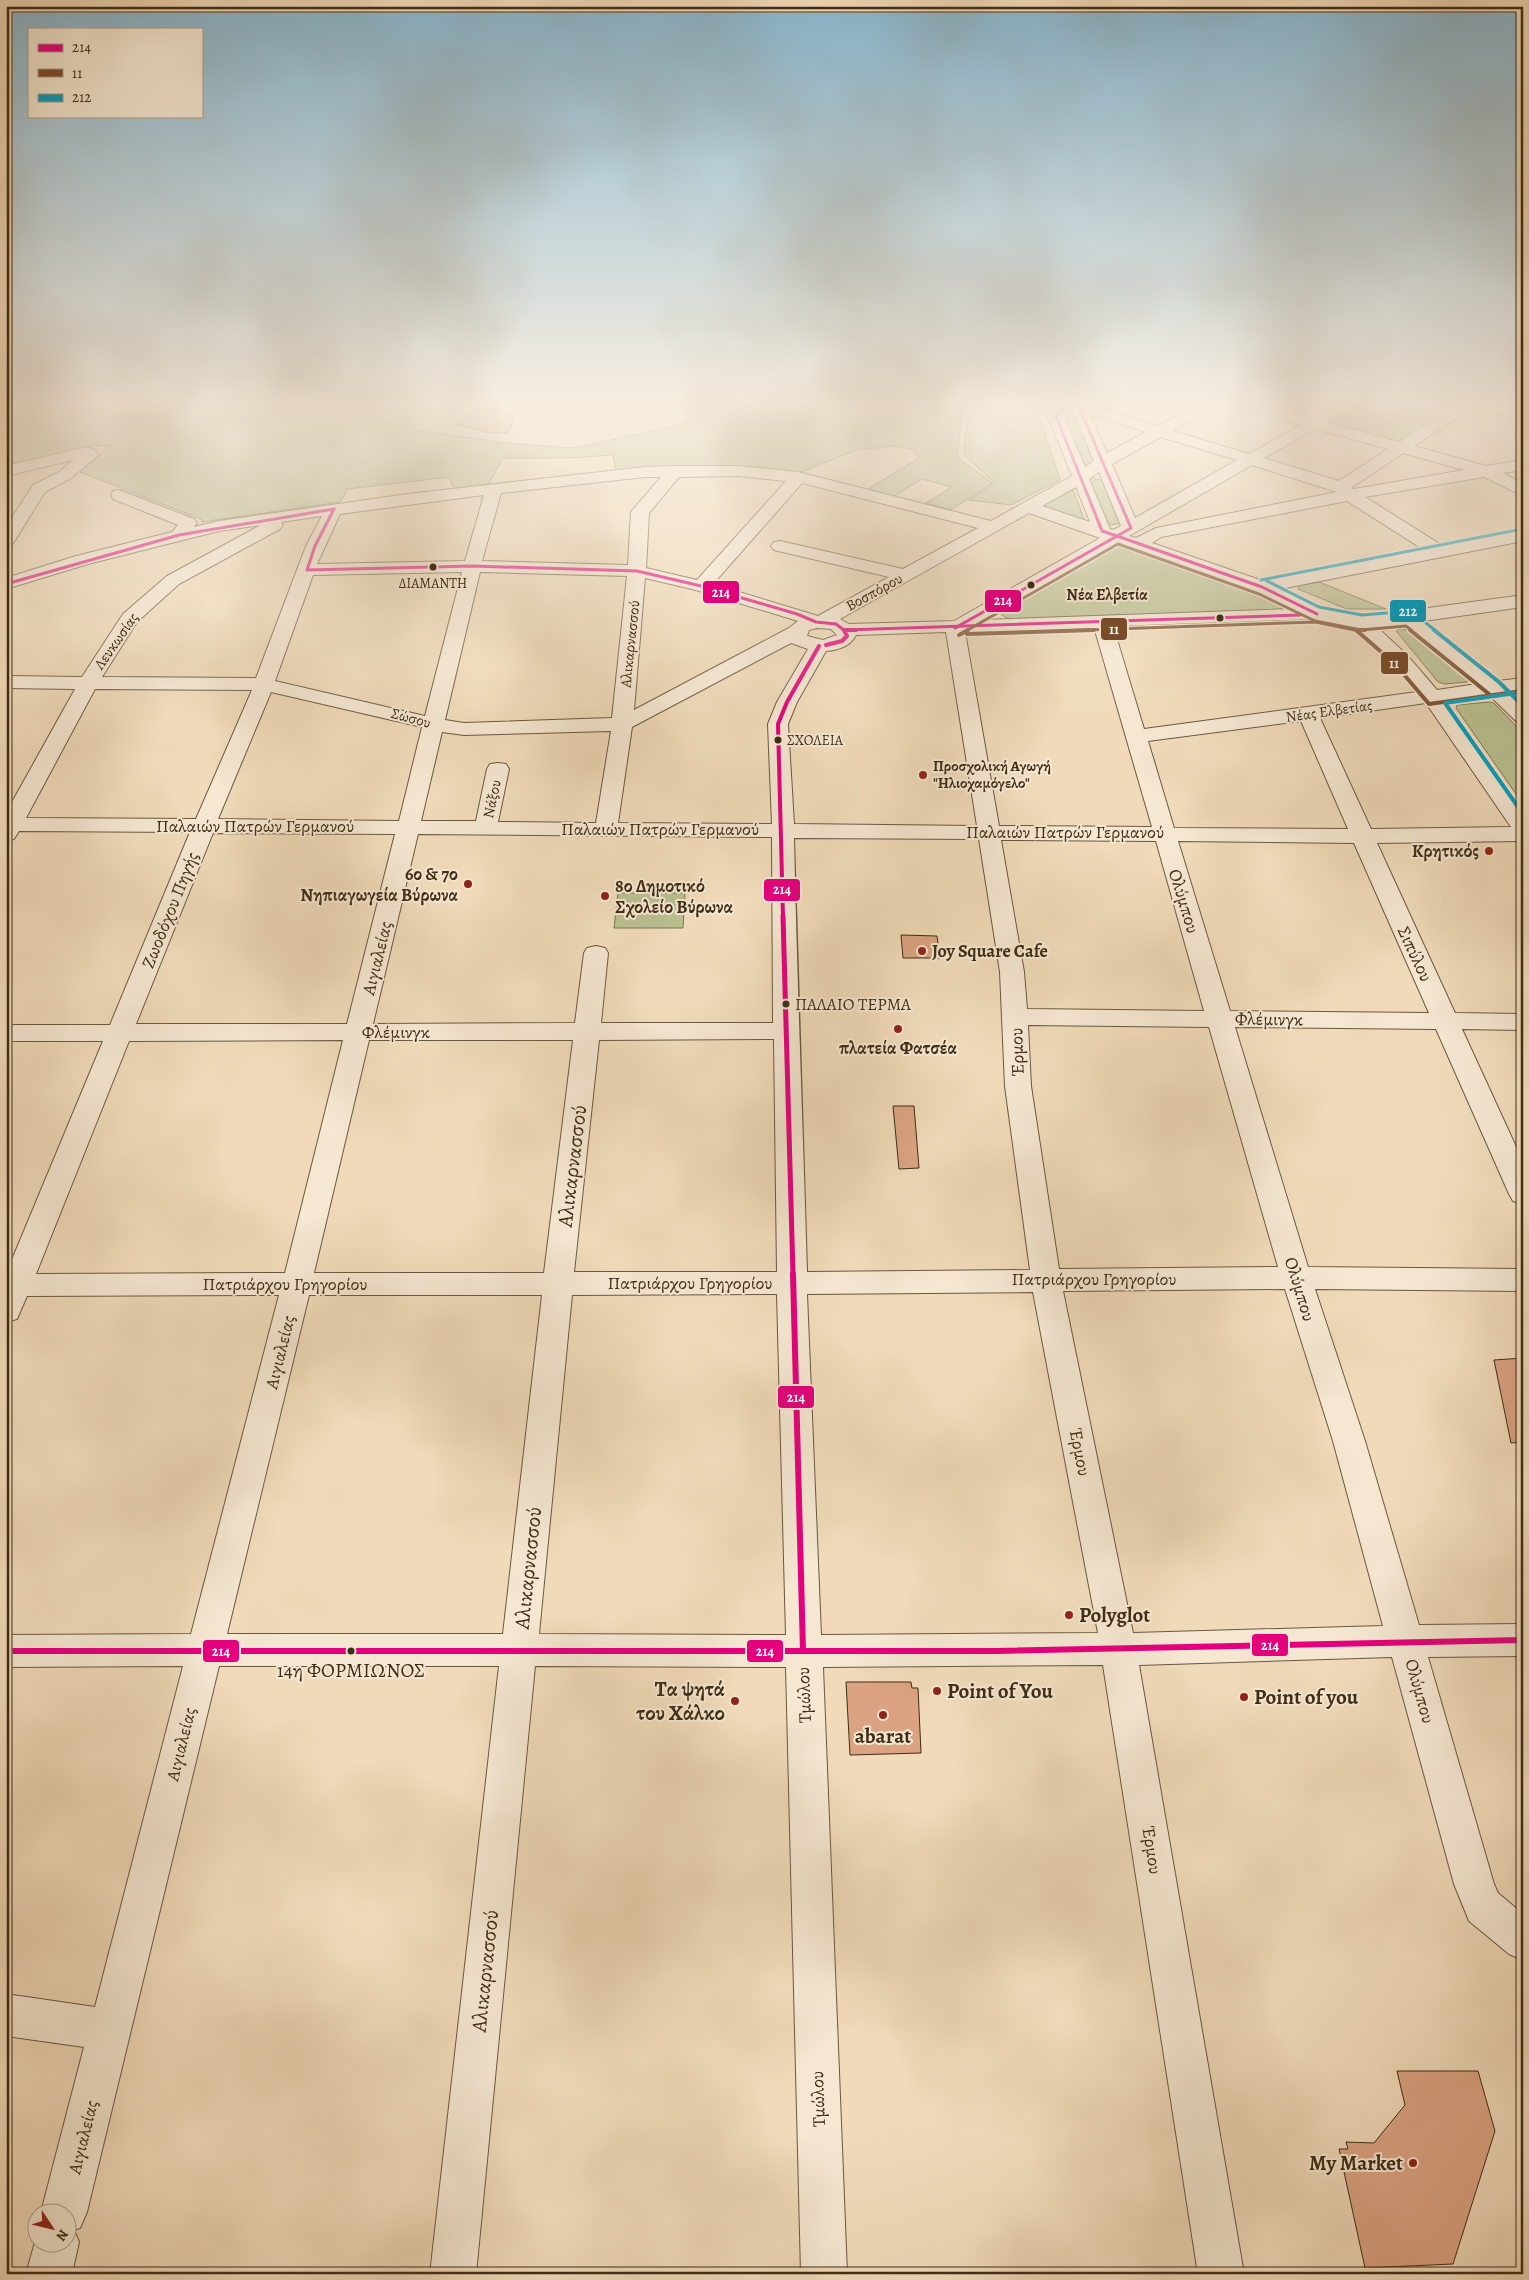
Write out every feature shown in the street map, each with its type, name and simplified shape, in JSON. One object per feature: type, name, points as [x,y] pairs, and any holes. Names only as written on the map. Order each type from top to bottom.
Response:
[{"type":"street","points":[[6,541],[28,507]]},
{"type":"street","points":[[151,507],[188,522],[179,535]]},
{"type":"street","points":[[6,584],[179,535],[347,507]]},
{"type":"street","name":"Αιγιαλείας","points":[[67,2202],[297,1284],[410,828],[472,566],[489,507]]},
{"type":"street","name":"Αλικαρνασσού","points":[[606,829],[622,724],[637,571],[640,512],[644,507]]},
{"type":"street","points":[[701,586],[771,507]]},
{"type":"street","points":[[918,507],[992,526]]},
{"type":"street","name":"Βοσπόρου","points":[[813,630],[904,576],[1027,507]]},
{"type":"street","points":[[1029,507],[1122,535],[1262,587],[1317,614]]},
{"type":"street","points":[[1102,507],[1122,535]]},
{"type":"street","points":[[1115,507],[1122,535]]},
{"type":"street","points":[[955,628],[1169,507]]},
{"type":"street","points":[[1122,535],[1156,533],[1272,507]]},
{"type":"street","points":[[1371,507],[1440,553]]},
{"type":"street","name":"Ζωοδόχου Πηγής","points":[[10,1294],[264,684],[315,546],[334,509]]},
{"type":"street","name":"Λευκωσίας","points":[[8,828],[89,681],[130,618],[158,591],[198,565],[294,515]]},
{"type":"street","points":[[1262,587],[1523,536]]},
{"type":"street","points":[[780,546],[904,576]]},
{"type":"street","points":[[307,570],[472,566],[637,571],[701,586],[797,614],[813,630],[836,624],[845,630],[955,628],[1317,614],[1362,623],[1408,618],[1523,600]]},
{"type":"street","points":[[1408,618],[1494,688],[1523,718]]},
{"type":"street","name":"Ολύμπου","points":[[1102,621],[1296,1278],[1350,1441],[1474,1884],[1483,1907],[1523,1940]]},
{"type":"street","points":[[1362,623],[1400,659],[1432,697],[1523,828]]},
{"type":"street","name":"Έρμου","points":[[955,628],[1012,972],[1016,1017],[1018,1086],[1046,1279],[1119,1650],[1221,2274]]},
{"type":"street","name":"Σώσου","points":[[6,682],[89,681],[264,684],[434,724],[464,729],[622,724],[813,630]]},
{"type":"street","name":"Τμώλου","points":[[813,630],[778,724],[783,830],[784,974],[792,1283],[824,2274]]},
{"type":"street","name":"Νέας Ελβετίας","points":[[1135,737],[1523,684]]},
{"type":"street","name":"Σιπύλου","points":[[1308,714],[1361,836],[1523,1194]]},
{"type":"street","name":"Νάξου","points":[[486,828],[498,769]]},
{"type":"street","name":"Παλαιών Πατρών Γερμανού","points":[[8,828],[204,826],[1361,836],[1523,834]]},
{"type":"street","name":"Αλικαρνασσού","points":[[453,2274],[558,1283],[596,953]]},
{"type":"street","name":"Φλέμινγκ","points":[[1016,1017],[1523,1022]]},
{"type":"street","name":"Φλέμινγκ","points":[[6,1033],[786,1031]]},
{"type":"street","name":"Πατριάρχου Γρηγορίου","points":[[10,1294],[297,1284],[792,1283],[1296,1278],[1523,1280]]},
{"type":"street","points":[[6,1651],[205,1649],[1119,1650],[1406,1640],[1523,1640]]},
{"type":"street","points":[[6,2015],[110,2030]]},
{"type":"street","points":[[48,2274],[54,2252]]},
{"type":"green space","points":[[171,507],[303,507],[202,522],[201,519]]},
{"type":"green space","points":[[942,507],[955,507],[951,510]]},
{"type":"green space","points":[[1080,507],[1086,524],[1037,508]]},
{"type":"green space","points":[[1099,507],[1117,507],[1122,518],[1118,524],[1111,525],[1105,519]]},
{"type":"green space","points":[[1112,544],[1129,545],[1244,585],[1281,600],[1280,611],[1011,620],[1000,614],[997,609]]},
{"type":"green space","points":[[1319,582],[1386,609],[1347,609],[1298,589],[1300,585]]},
{"type":"green space","points":[[1397,630],[1411,631],[1430,641],[1470,679],[1467,682],[1445,684],[1438,682],[1397,632]]},
{"type":"green space","points":[[1494,703],[1523,733],[1523,804],[1456,708],[1457,705]]},
{"type":"green space","points":[[618,893],[685,893],[683,928],[614,928]]},
{"type":"building","name":"Joy Square Cafe","points":[[901,935],[937,936],[940,958],[903,958]]},
{"type":"building","points":[[893,1106],[914,1106],[919,1168],[899,1169]]},
{"type":"building","points":[[1523,1358],[1523,1442],[1511,1443],[1494,1360]]},
{"type":"building","name":"abarat","points":[[846,1682],[911,1682],[912,1688],[918,1688],[921,1753],[850,1755]]},
{"type":"building","name":"My Market","points":[[1397,2071],[1478,2071],[1495,2131],[1453,2264],[1365,2268],[1339,2149],[1348,2149],[1346,2142],[1374,2143],[1405,2105]]},
{"type":"transit line","name":"214","points":[[1093,507],[1102,531],[1117,536],[1131,528],[1122,507]]},
{"type":"transit line","name":"214","points":[[334,509],[315,546],[307,570],[472,566],[637,571],[701,586],[797,614],[816,622],[836,624],[845,630],[847,636],[842,641],[826,645]]},
{"type":"transit line","name":"214","points":[[6,584],[179,535],[334,509]]},
{"type":"transit line","name":"212","points":[[1261,580],[1522,529]]},
{"type":"transit line","name":"214","points":[[955,628],[1117,536]]},
{"type":"transit line","name":"214","points":[[1117,536],[1262,587],[1317,614]]},
{"type":"transit line","name":"11","points":[[959,635],[1118,544],[1259,594],[1315,621],[1361,630],[1406,626],[1489,694]]},
{"type":"transit line","name":"212","points":[[1265,580],[1319,607],[1362,615],[1411,611],[1499,682],[1523,706]]},
{"type":"transit line","name":"214","points":[[845,630],[1300,615]]},
{"type":"transit line","name":"11","points":[[967,634],[1316,622],[1358,630],[1395,664],[1429,704],[1522,691]]},
{"type":"transit line","name":"214","points":[[803,1651],[778,724],[787,702],[819,646]]},
{"type":"transit line","name":"212","points":[[1523,692],[1445,703],[1523,814]]},
{"type":"transit line","name":"214","points":[[6,1651],[997,1651],[1523,1640]]},
{"type":"place","name":"ΔΙΑΜΑΝΤΗ","points":[[433,567]]},
{"type":"place","name":"ΣΧΟΛΕΙΑ","points":[[778,740]]},
{"type":"place","name":"Προσχολική Αγωγή \"Ηλιοχαμόγελο\"","points":[[923,775]]},
{"type":"place","name":"Κρητικός","points":[[1489,851]]},
{"type":"place","name":"6ο & 7ο Νηπιαγωγεία Βύρωνα","points":[[468,884]]},
{"type":"place","name":"8ο Δημοτικό Σχολείο Βύρωνα","points":[[605,896]]},
{"type":"place","name":"Joy Square Cafe","points":[[922,951]]},
{"type":"place","name":"ΠΑΛΑΙΟ ΤΕΡΜΑ","points":[[786,1004]]},
{"type":"place","name":"πλατεία Φατσέα","points":[[898,1029]]},
{"type":"place","name":"Polyglot","points":[[1069,1615]]},
{"type":"place","name":"14η ΦΟΡΜΙΩΝΟΣ","points":[[351,1651]]},
{"type":"place","name":"Point of You","points":[[937,1691]]},
{"type":"place","name":"Point of you","points":[[1244,1697]]},
{"type":"place","name":"Τα ψητά του Χάλκο","points":[[735,1701]]},
{"type":"place","name":"abarat","points":[[883,1715]]},
{"type":"place","name":"My Market","points":[[1413,2163]]},
{"type":"district","name":"Νέα Ελβετία","points":[[1107,594]]}]
